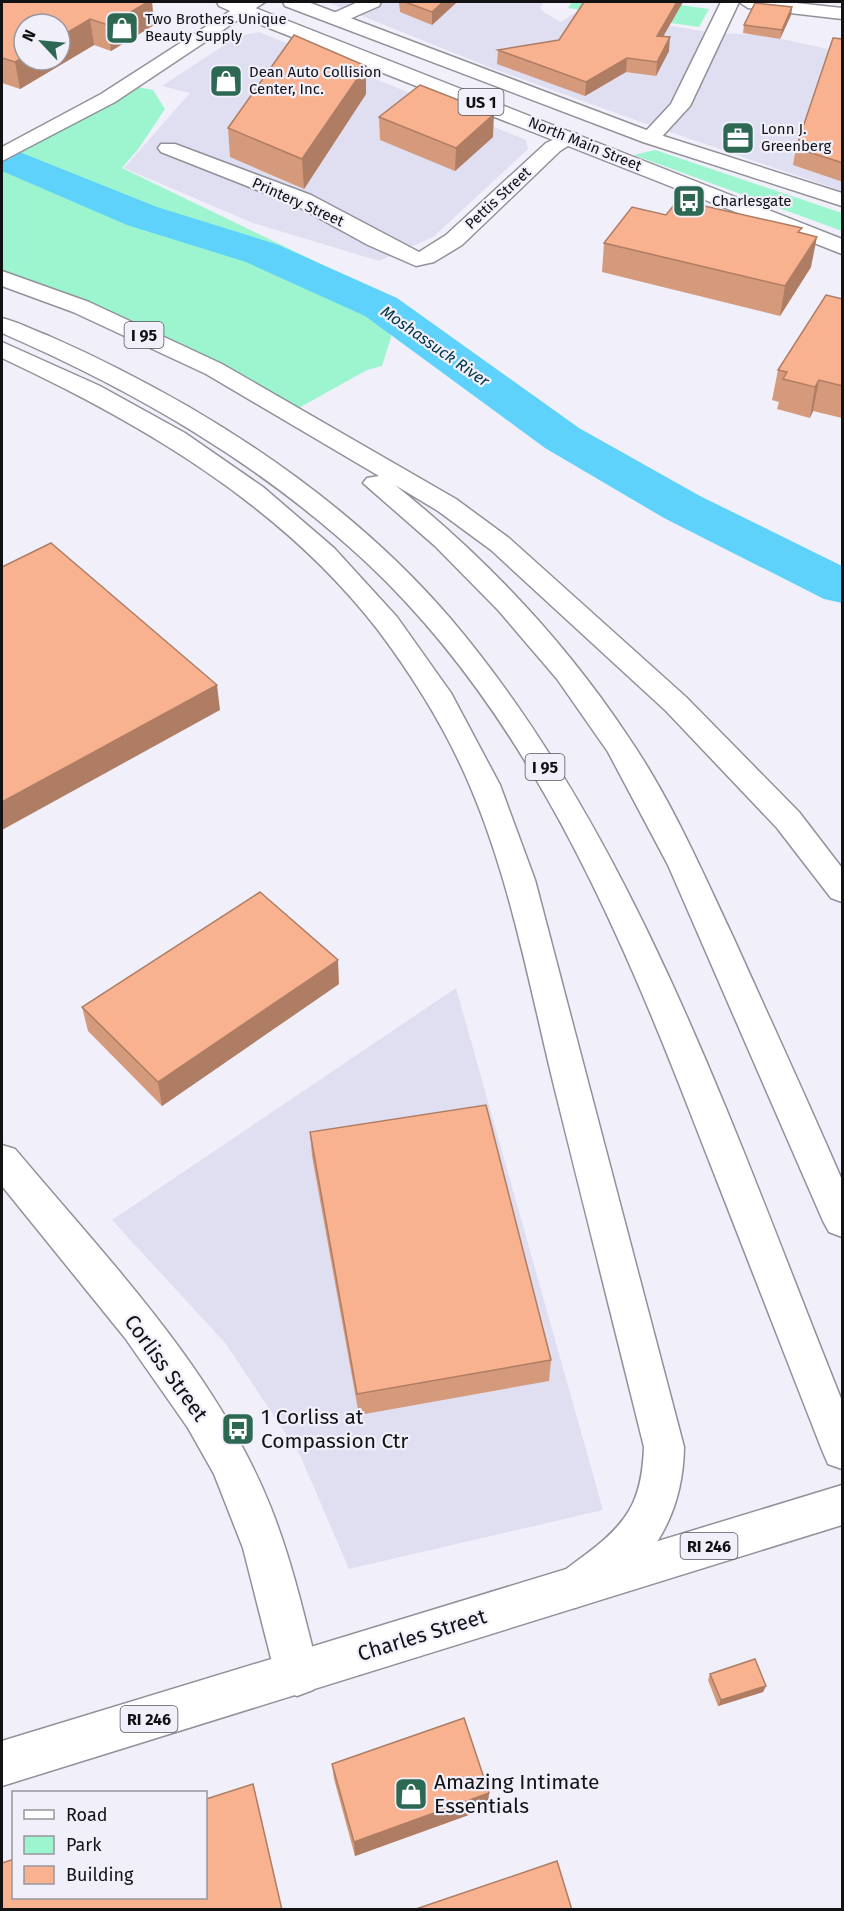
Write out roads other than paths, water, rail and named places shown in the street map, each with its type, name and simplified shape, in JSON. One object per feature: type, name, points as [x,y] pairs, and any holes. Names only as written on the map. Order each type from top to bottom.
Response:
[{"type":"main road","name":"North Main Street","points":[[292,2],[650,138],[843,200]]},
{"type":"main road","points":[[336,19],[372,2]]},
{"type":"main road","points":[[650,138],[680,106],[730,2]]},
{"type":"main road","points":[[748,2],[843,14]]},
{"type":"main road","name":"North Main Street","points":[[241,4],[843,246]]},
{"type":"main road","points":[[10,150],[108,98],[241,4]]},
{"type":"main road","name":"Pettis Street","points":[[426,257],[454,240],[553,147],[570,138]]},
{"type":"main road","name":"Printery Street","points":[[168,148],[303,201],[375,240],[416,259],[426,257]]},
{"type":"main road","name":"I 95","points":[[2,278],[81,307],[147,336],[214,369],[280,408],[399,501],[457,552],[512,609],[561,666],[619,745],[701,904],[843,1221]]},
{"type":"main road","name":"I 95","points":[[2,325],[138,387],[200,423],[261,463],[322,510],[380,561],[434,618],[486,681],[559,790],[625,916],[688,1062],[837,1435]]},
{"type":"main road","points":[[2,349],[89,389],[171,436],[247,488],[309,539],[363,591],[414,656],[444,704],[486,783],[519,880],[664,1447],[665,1474],[654,1511],[628,1547],[612,1562],[575,1587]]},
{"type":"main road","points":[[280,408],[447,505],[500,544],[676,704],[788,820],[843,890]]},
{"type":"main road","name":"Corliss Street","points":[[2,1160],[144,1334],[174,1374],[218,1443],[250,1507],[266,1554],[297,1674]]},
{"type":"main road","name":"Charles Street","points":[[2,1764],[843,1505]]},
{"type":"waterway","name":"Moshassuck River","points":[[2,157],[142,216],[261,253],[381,307],[562,438],[682,507],[842,587]]},
{"type":"place","name":"Two Brothers Unique Beauty Supply","points":[[122,28]]},
{"type":"place","name":"Dean Auto Collision Center, Inc.","points":[[226,81]]},
{"type":"place","name":"Lonn J. Greenberg","points":[[738,138]]},
{"type":"place","name":"Charlesgate","points":[[689,201]]},
{"type":"place","name":"1 Corliss at Compassion Ctr","points":[[238,1429]]},
{"type":"place","name":"Amazing Intimate Essentials","points":[[411,1794]]}]
